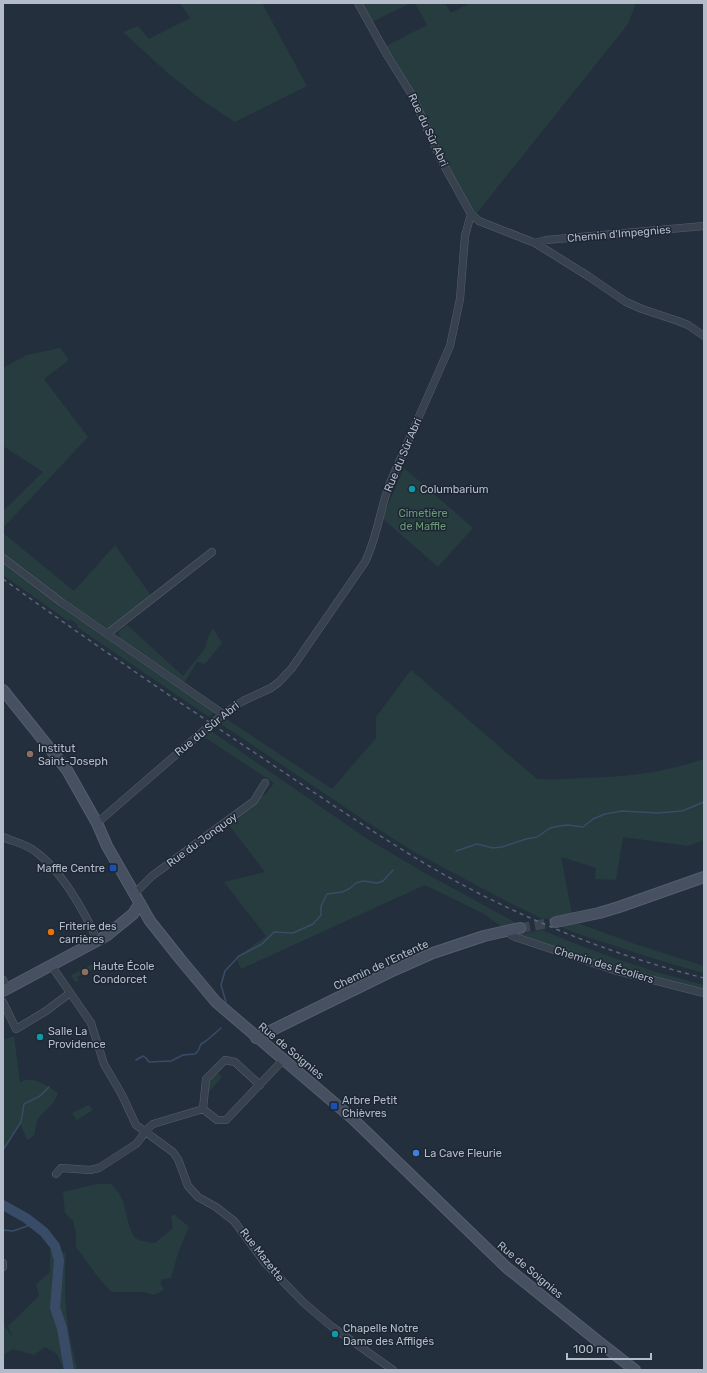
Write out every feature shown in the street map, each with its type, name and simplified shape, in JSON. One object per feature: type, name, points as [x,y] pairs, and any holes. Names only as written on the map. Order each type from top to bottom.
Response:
[{"type":"street","name":"Rue du Sûr Abri","points":[[97,823],[223,714],[243,700],[270,688],[279,682],[292,668],[368,557],[389,485],[452,341],[460,300],[465,236],[471,214],[441,160],[412,95],[387,55],[358,3]]},
{"type":"street","points":[[471,214],[478,221],[535,243],[626,302],[688,325],[704,336]]},
{"type":"street","name":"Chemin d'Impegnies","points":[[535,243],[546,240],[704,226]]},
{"type":"street","points":[[107,634],[212,552]]},
{"type":"street","points":[[3,558],[61,602],[223,714]]},
{"type":"street","name":"Rue de Soignies","points":[[3,690],[67,770],[97,823],[107,846],[140,902],[181,960],[216,1002],[256,1038],[352,1118],[506,1267],[635,1370]]},
{"type":"street","name":"Rue du Jonquoy","points":[[140,902],[152,876],[254,800],[265,783]]},
{"type":"street","points":[[3,837],[30,848],[49,864],[68,888],[90,924],[97,940]]},
{"type":"street","points":[[556,922],[619,907],[704,877]]},
{"type":"street","points":[[4,986],[51,965],[114,931],[133,914],[140,902]]},
{"type":"street","name":"Chemin de l'Entente","points":[[256,1038],[390,972],[433,953],[484,936],[520,928]]},
{"type":"street","name":"Chemin des Écoliers","points":[[507,930],[515,937],[614,970],[704,993]]},
{"type":"street","name":"Rue Mazette","points":[[51,965],[91,1023],[104,1064],[122,1095],[136,1125],[171,1150],[178,1158],[188,1186],[198,1197],[216,1207],[234,1221],[265,1263],[292,1292],[331,1326],[393,1370]]},
{"type":"street","points":[[3,1002],[16,1029],[70,993]]},
{"type":"street","points":[[203,1109],[206,1079],[225,1060],[234,1062],[260,1085]]},
{"type":"street","points":[[203,1109],[216,1120],[226,1120],[283,1060]]},
{"type":"street","points":[[56,1174],[61,1168],[90,1170],[99,1168],[136,1144],[145,1131],[153,1124],[203,1109]]},
{"type":"green space","points":[[180,3],[262,3],[307,86],[235,122],[203,101],[170,75],[123,32],[138,26],[149,39],[190,18]]},
{"type":"green space","points":[[358,3],[411,3],[370,23]]},
{"type":"green space","points":[[415,3],[445,3],[451,13],[470,3],[636,3],[628,24],[476,214],[455,179],[434,137],[418,99],[386,46],[427,25]]},
{"type":"green space","points":[[60,348],[69,360],[44,379],[88,437],[3,528],[3,511],[43,472],[3,446],[3,368],[27,355]]},
{"type":"green space","name":"Cimetière de Maffle","points":[[404,468],[473,528],[438,567],[382,518]]},
{"type":"green space","points":[[3,533],[74,591],[115,545],[152,597],[108,629],[65,601],[3,555]]},
{"type":"green space","points":[[3,562],[91,627],[215,712],[209,717],[77,627],[78,625],[70,619],[68,621],[3,575]]},
{"type":"green space","points":[[127,625],[183,676],[205,648],[213,628],[222,643],[205,664],[197,662],[184,683],[120,639],[118,632]]},
{"type":"green space","points":[[411,670],[537,779],[615,777],[674,768],[704,759],[704,840],[688,846],[623,837],[616,880],[595,879],[596,868],[561,857],[572,914],[543,919],[416,853],[221,724],[225,718],[332,789],[376,738],[376,717]]},
{"type":"green space","points":[[211,731],[366,838],[423,872],[518,924],[505,929],[484,914],[425,885],[241,969],[236,958],[266,936],[224,882],[265,872],[229,825],[253,807],[274,783],[204,737]]},
{"type":"green space","points":[[575,922],[638,945],[704,966],[704,973],[578,934],[559,926]]},
{"type":"green space","points":[[524,930],[525,933],[542,930],[620,960],[704,985],[704,991],[616,969],[516,935],[516,932]]},
{"type":"green space","points":[[92,964],[95,968],[77,977],[79,981],[75,982],[71,975]]},
{"type":"green space","points":[[14,1036],[20,1083],[34,1080],[44,1084],[58,1093],[54,1102],[38,1119],[33,1136],[27,1140],[20,1123],[3,1150],[3,1040]]},
{"type":"green space","points":[[216,1072],[222,1077],[210,1091],[206,1087],[206,1084]]},
{"type":"green space","points":[[89,1105],[93,1110],[77,1120],[72,1113]]},
{"type":"green space","points":[[97,1184],[111,1184],[121,1196],[128,1222],[134,1236],[137,1239],[155,1243],[173,1228],[171,1217],[174,1214],[189,1227],[178,1253],[171,1278],[163,1279],[160,1282],[164,1290],[154,1295],[144,1292],[111,1292],[76,1247],[76,1234],[73,1221],[65,1213],[63,1192]]},
{"type":"green space","points":[[50,1247],[66,1253],[66,1312],[78,1370],[64,1370],[57,1354],[45,1347],[34,1355],[13,1349],[3,1355],[3,1324],[13,1338],[8,1326],[39,1296],[36,1284],[50,1272]]},
{"type":"waterway","points":[[456,851],[477,844],[493,848],[502,847],[537,837],[550,828],[559,826],[568,825],[583,827],[593,819],[605,814],[622,811],[657,813],[682,811],[704,802]]},
{"type":"waterway","points":[[226,1002],[221,985],[225,971],[239,956],[262,944],[274,932],[293,933],[313,924],[321,915],[321,906],[327,894],[342,892],[349,889],[356,883],[363,881],[377,883],[383,881],[393,870]]},
{"type":"waterway","points":[[136,1060],[143,1056],[149,1062],[171,1061],[183,1055],[195,1054],[201,1044],[221,1028]]},
{"type":"waterway","points":[[3,1150],[21,1122],[24,1104],[40,1096],[49,1087]]},
{"type":"waterway","points":[[3,1205],[26,1218],[44,1232],[55,1246],[59,1260],[55,1308],[62,1328],[69,1370]]},
{"type":"waterway","points":[[3,1230],[13,1231],[33,1224]]},
{"type":"tunnel","points":[[520,928],[556,922]]},
{"type":"railway","points":[[3,579],[223,732],[357,821],[452,879],[521,914],[557,930],[593,944],[667,968],[704,978]]},
{"type":"place","name":"Columbarium","points":[[412,489]]},
{"type":"place","name":"Institut Saint-Joseph","points":[[30,754]]},
{"type":"place","name":"Maffle Centre","points":[[113,868]]},
{"type":"place","name":"Friterie des carrières","points":[[51,932]]},
{"type":"place","name":"Haute École Condorcet","points":[[85,972]]},
{"type":"place","name":"Salle La Providence","points":[[40,1037]]},
{"type":"place","name":"Arbre Petit Chièvres","points":[[334,1106]]},
{"type":"place","name":"La Cave Fleurie","points":[[416,1153]]},
{"type":"place","name":"Chapelle Notre Dame des Affligés","points":[[335,1334]]}]
